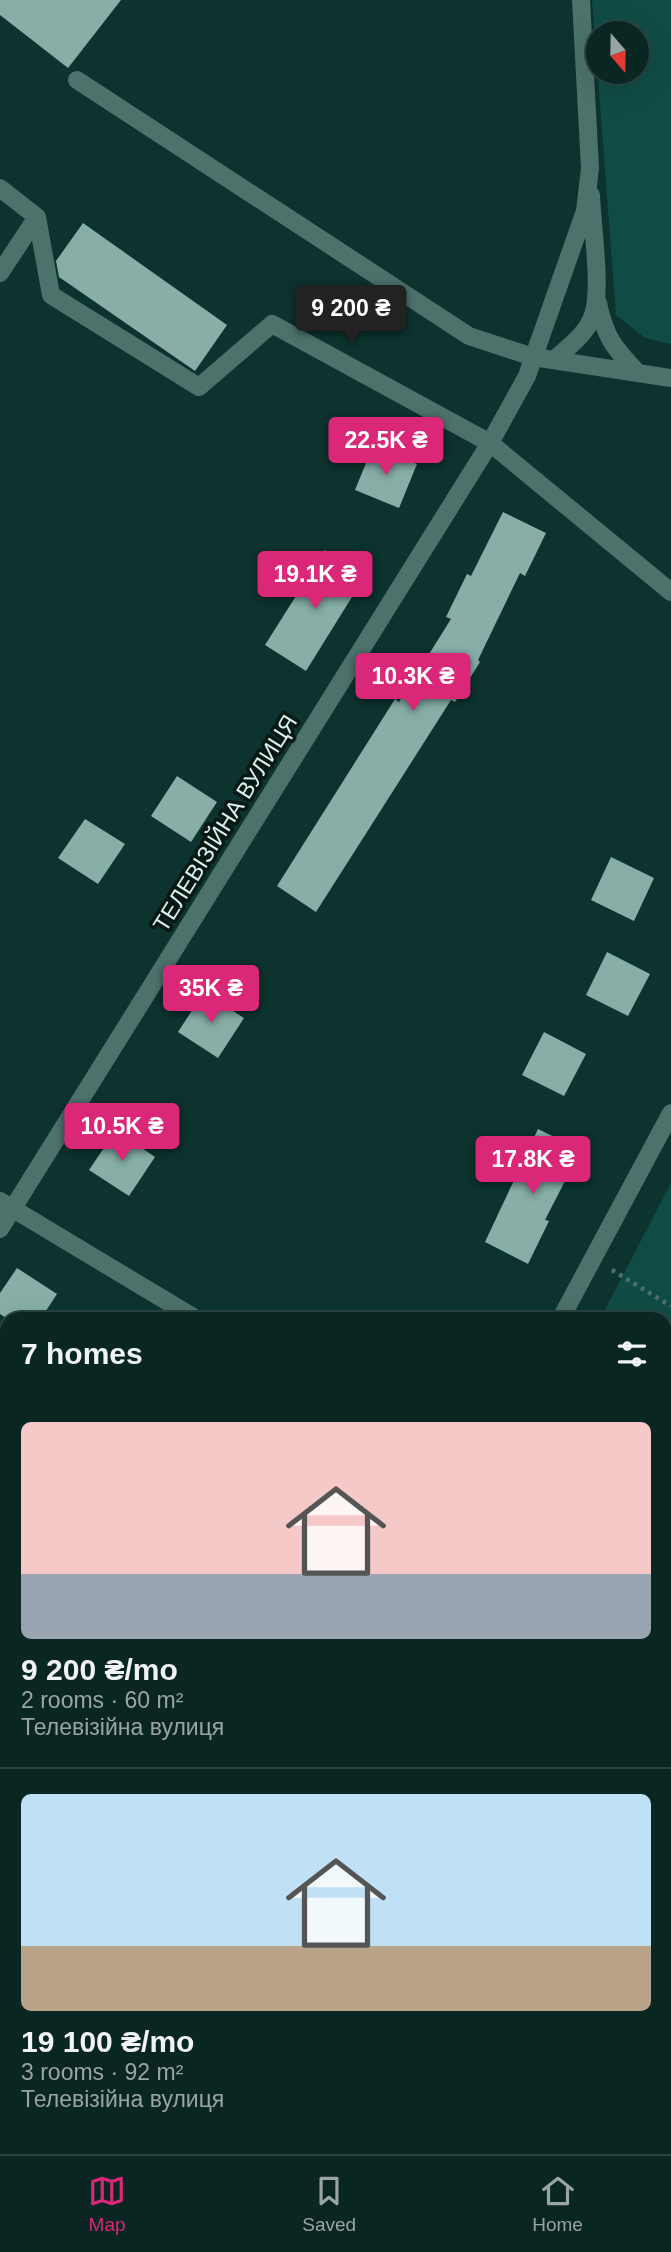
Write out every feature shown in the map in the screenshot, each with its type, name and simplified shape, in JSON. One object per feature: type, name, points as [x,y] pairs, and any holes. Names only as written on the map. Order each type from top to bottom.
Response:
[{"type":"street","points":[[581,0],[596,297],[603,330],[612,346],[637,372]]},
{"type":"street","points":[[77,80],[469,336],[533,357],[671,378]]},
{"type":"street","name":"ТЕЛЕВІЗІЙНА ВУЛИЦЯ","points":[[0,1229],[6,1206],[490,443],[527,376],[585,211],[590,174]]},
{"type":"street","points":[[0,188],[37,217],[51,295],[200,387],[272,324],[490,443],[671,592]]},
{"type":"street","points":[[0,273],[37,217]]},
{"type":"street","points":[[554,360],[583,334],[593,316],[596,297]]},
{"type":"street","points":[[564,1312],[671,1113]]},
{"type":"street","points":[[6,1206],[185,1312]]},
{"type":"path","points":[[593,1259],[671,1306]]},
{"type":"green space","points":[[592,0],[671,0],[671,344],[645,338],[616,315],[598,84],[649,84],[649,21],[594,21]]},
{"type":"green space","points":[[671,1183],[671,1312],[604,1312]]},
{"type":"building","points":[[0,0],[121,0],[68,68],[0,15]]},
{"type":"building","points":[[83,223],[227,325],[195,371],[59,277],[56,261]]},
{"type":"building","points":[[373,446],[417,464],[399,508],[355,490]]},
{"type":"building","points":[[503,512],[546,533],[525,576],[520,573],[478,660],[480,662],[455,702],[451,700],[316,912],[277,886],[395,699],[399,702],[451,619],[446,617],[467,574],[471,576]]},
{"type":"building","points":[[325,550],[365,576],[306,671],[265,645]]},
{"type":"building","points":[[177,776],[217,802],[191,842],[151,816]]},
{"type":"building","points":[[85,819],[125,844],[98,884],[58,858]]},
{"type":"building","points":[[611,857],[654,878],[634,921],[591,900]]},
{"type":"building","points":[[607,952],[650,974],[628,1016],[586,995]]},
{"type":"building","points":[[204,992],[244,1018],[218,1058],[178,1032]]},
{"type":"building","points":[[544,1032],[586,1054],[564,1096],[522,1075]]},
{"type":"building","points":[[538,1129],[581,1150],[545,1220],[549,1221],[528,1264],[485,1242]]},
{"type":"building","points":[[116,1130],[155,1157],[129,1196],[89,1170]]},
{"type":"building","points":[[17,1268],[57,1294],[45,1312],[0,1312],[0,1293]]}]
